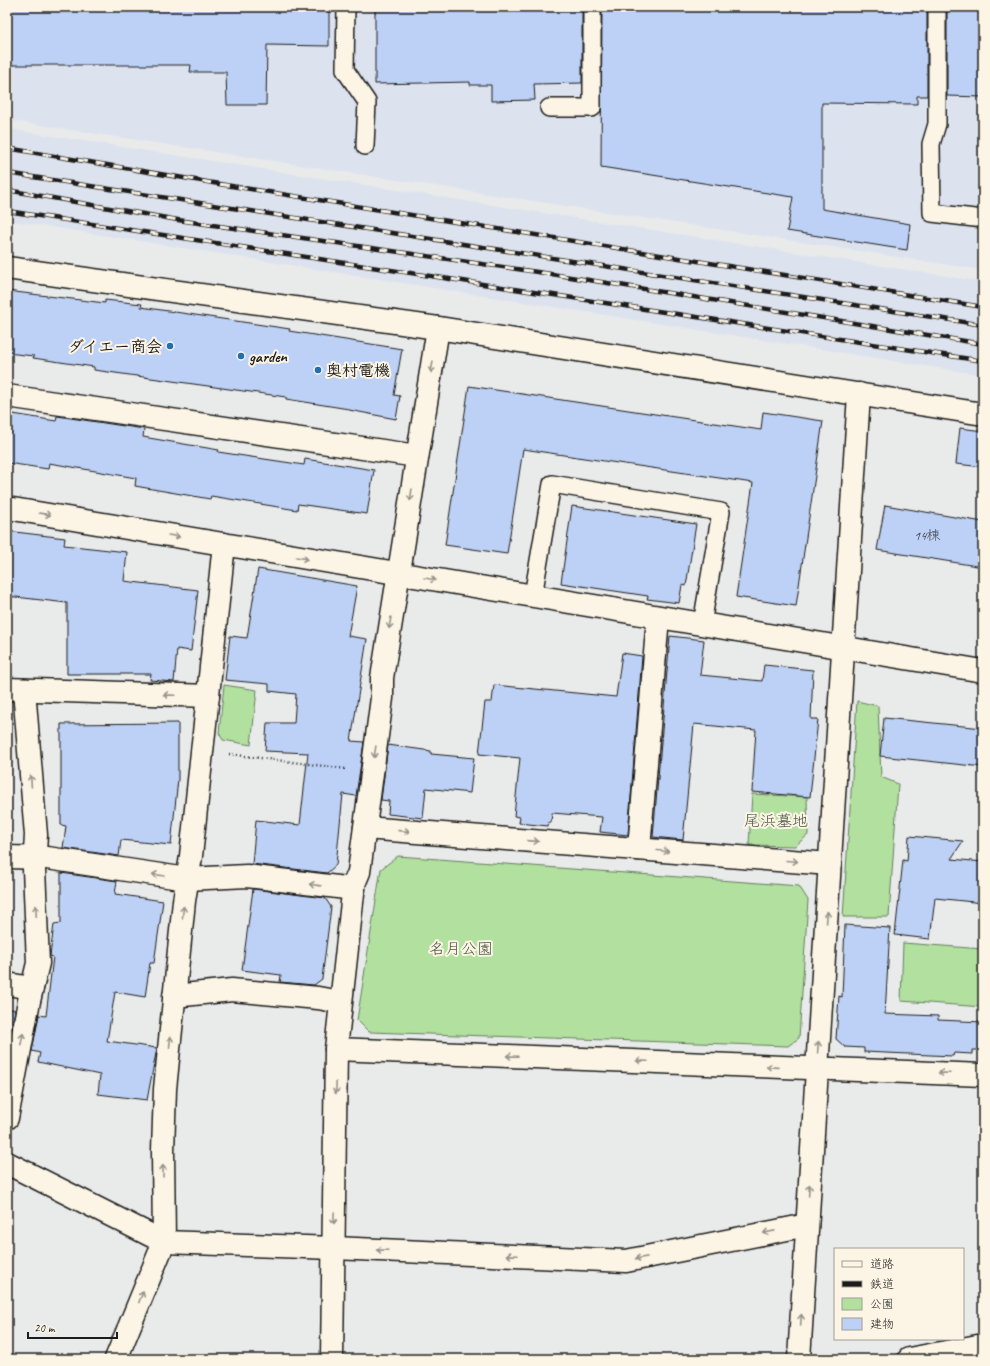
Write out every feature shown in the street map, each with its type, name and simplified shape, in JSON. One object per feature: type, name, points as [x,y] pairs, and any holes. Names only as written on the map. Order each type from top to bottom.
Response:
[{"type":"street","points":[[7,268],[438,328],[983,414]]},
{"type":"street","points":[[332,1359],[336,1049],[340,1002],[354,889],[359,872],[365,828],[382,698],[382,678],[397,574],[438,328]]},
{"type":"street","points":[[799,1359],[859,394]]},
{"type":"street","points":[[7,396],[417,456]]},
{"type":"street","points":[[7,508],[983,671]]},
{"type":"street","points":[[116,1359],[164,1242],[164,1120],[174,996],[224,544]]},
{"type":"street","points":[[639,849],[658,617]]},
{"type":"street","points":[[7,1118],[38,963],[34,858],[36,835],[16,689],[208,696]]},
{"type":"street","points":[[365,828],[830,864]]},
{"type":"street","points":[[7,857],[47,858],[187,879],[247,876],[354,889]]},
{"type":"street","points":[[7,984],[32,988]]},
{"type":"street","points":[[174,996],[232,990],[318,998],[340,1002]]},
{"type":"street","points":[[336,1049],[983,1075]]},
{"type":"street","points":[[7,1163],[164,1242],[626,1261],[807,1225]]},
{"type":"street","points":[[909,1359],[983,1345]]},
{"type":"lane","points":[[346,7],[345,70],[367,102],[366,146]]},
{"type":"lane","points":[[549,108],[592,108],[592,7]]},
{"type":"lane","points":[[937,7],[937,124],[931,144],[932,213],[983,219]]},
{"type":"lane","points":[[533,596],[552,484],[721,512],[702,624]]},
{"type":"path","points":[[202,751],[353,770]]},
{"type":"shaded area","points":[[7,7],[983,7],[983,270],[7,120]]},
{"type":"shaded area","points":[[7,129],[983,282],[983,375],[7,220]]},
{"type":"green space","points":[[224,685],[257,690],[251,745],[223,740],[219,733]]},
{"type":"green space","points":[[857,701],[878,706],[881,777],[898,784],[889,917],[843,917]]},
{"type":"green space","name":"尾浜墓地","points":[[752,794],[807,797],[808,835],[795,846],[749,845]]},
{"type":"green space","name":"名月公園","points":[[398,856],[799,886],[808,900],[799,1038],[788,1046],[369,1032],[357,1020],[381,869]]},
{"type":"green space","points":[[903,943],[983,949],[983,1007],[901,1001]]},
{"type":"building","points":[[7,7],[329,7],[329,46],[267,45],[266,105],[227,105],[226,72],[190,72],[191,65],[7,65]]},
{"type":"building","points":[[375,7],[582,7],[582,83],[534,84],[535,100],[491,101],[491,85],[470,85],[470,82],[375,84]]},
{"type":"building","points":[[602,7],[927,7],[927,96],[917,96],[917,104],[822,103],[822,209],[910,224],[907,250],[787,231],[793,197],[601,167]]},
{"type":"building","points":[[947,7],[983,7],[983,97],[947,96]]},
{"type":"building","points":[[7,291],[105,303],[105,300],[142,304],[141,307],[290,329],[289,331],[402,349],[394,395],[400,396],[396,419],[349,409],[286,399],[286,397],[94,370],[94,367],[33,358],[34,356],[7,353]]},
{"type":"building","points":[[469,386],[761,430],[763,412],[823,421],[796,606],[736,597],[753,483],[523,449],[507,554],[445,545]]},
{"type":"building","points":[[7,413],[56,421],[57,416],[144,429],[143,437],[219,450],[218,452],[304,465],[305,459],[374,470],[367,514],[298,504],[297,510],[211,496],[210,499],[135,486],[136,478],[49,463],[48,469],[7,463]]},
{"type":"building","points":[[960,428],[983,431],[983,467],[956,464]]},
{"type":"building","points":[[885,505],[983,522],[983,567],[877,550]]},
{"type":"building","points":[[572,506],[696,524],[686,586],[682,585],[679,603],[647,599],[648,596],[561,583]]},
{"type":"building","points":[[7,531],[65,538],[64,545],[127,552],[124,581],[198,590],[191,651],[177,649],[174,682],[150,680],[151,674],[67,674],[67,603],[7,596]]},
{"type":"building","points":[[258,569],[357,586],[348,636],[367,639],[351,741],[364,742],[356,796],[343,794],[336,865],[327,873],[252,864],[256,820],[300,825],[308,753],[265,751],[267,723],[294,723],[296,694],[269,691],[269,684],[225,680],[230,636],[247,638]]},
{"type":"building","points":[[670,636],[704,640],[700,675],[762,681],[764,665],[813,670],[811,719],[818,719],[810,797],[752,792],[756,730],[694,724],[683,840],[653,837]]},
{"type":"building","points":[[622,653],[642,656],[628,835],[600,832],[602,817],[552,813],[551,822],[549,822],[548,826],[519,823],[520,817],[514,816],[520,758],[479,754],[485,702],[492,702],[494,685],[616,697]]},
{"type":"building","points":[[884,718],[983,728],[983,767],[880,756]]},
{"type":"building","points":[[178,723],[178,779],[171,845],[121,840],[119,856],[63,848],[66,826],[61,825],[61,724]]},
{"type":"building","points":[[388,745],[431,751],[431,754],[474,758],[470,793],[426,788],[423,818],[388,814],[389,801],[381,800]]},
{"type":"building","points":[[909,836],[963,841],[951,859],[983,862],[983,903],[935,898],[930,939],[895,935],[903,860],[907,861]]},
{"type":"building","points":[[61,873],[117,881],[115,894],[163,901],[154,963],[150,963],[145,997],[115,992],[107,1041],[157,1048],[147,1100],[98,1094],[100,1075],[38,1062],[40,1053],[32,1051],[39,1015],[46,1016],[53,957],[50,956],[54,924],[61,923]]},
{"type":"building","points":[[253,889],[325,898],[331,907],[322,979],[314,985],[280,982],[281,975],[242,970]]},
{"type":"building","points":[[845,925],[890,928],[885,1014],[938,1016],[938,1020],[983,1022],[983,1050],[972,1050],[972,1054],[954,1053],[953,1056],[864,1052],[864,1048],[845,1047],[836,1039],[839,996],[842,997]]},
{"type":"building","points":[[7,1008],[15,1010],[8,1046],[7,1046]]},
{"type":"railway","points":[[7,148],[219,184],[983,307]]},
{"type":"railway","points":[[7,173],[983,325]]},
{"type":"railway","points":[[7,190],[178,220],[558,275],[983,344]]},
{"type":"railway","points":[[7,211],[983,361]]},
{"type":"place","name":"ダイエー商会","points":[[170,346]]},
{"type":"place","name":"garden","points":[[241,356]]},
{"type":"place","name":"奥村電機","points":[[318,370]]}]
